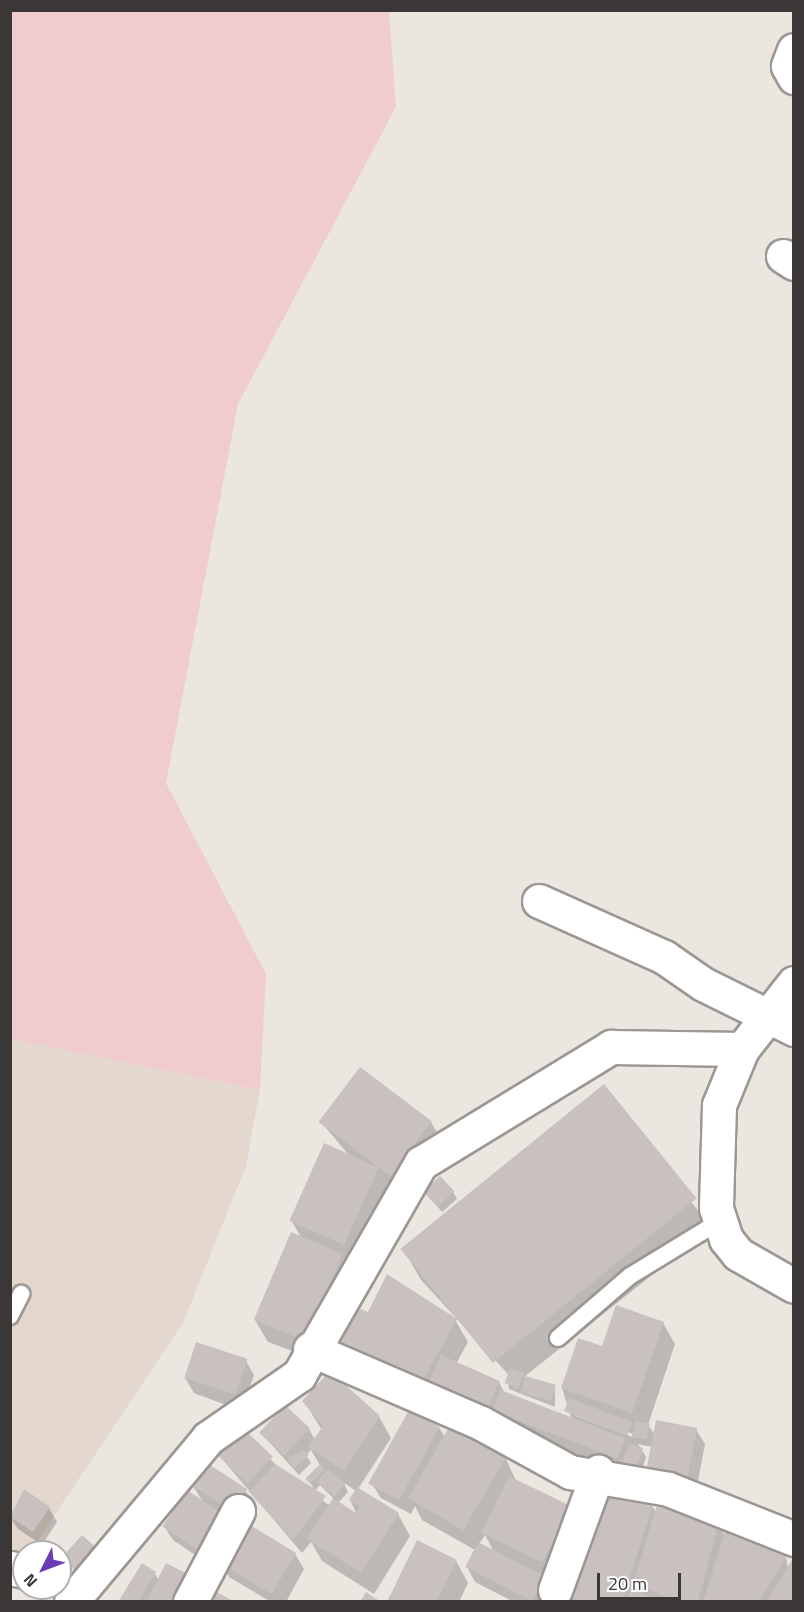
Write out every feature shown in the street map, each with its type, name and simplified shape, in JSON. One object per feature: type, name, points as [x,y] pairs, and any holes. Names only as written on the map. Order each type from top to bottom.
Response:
[{"type":"street","points":[[794,50],[788,66],[794,78]]},
{"type":"street","points":[[539,902],[664,957],[781,1024]]},
{"type":"street","points":[[71,1602],[208,1438],[299,1375],[310,1349],[421,1163],[611,1047],[742,1049],[781,1024],[794,983]]},
{"type":"street","points":[[742,1049],[719,1105],[716,1208],[720,1221],[738,1254],[794,1286]]},
{"type":"street","points":[[310,1349],[481,1422],[570,1472],[598,1472],[668,1489],[794,1539]]},
{"type":"street","points":[[555,1590],[598,1472]]},
{"type":"street","points":[[190,1602],[238,1511]]},
{"type":"lane","points":[[558,1338],[630,1276],[720,1221]]},
{"type":"lane","points":[[10,1316],[21,1294]]},
{"type":"shaded area","points":[[10,11],[389,11],[396,107],[238,404],[166,783],[266,974],[260,1090],[11,1039]]},
{"type":"shaded area","points":[[11,1039],[260,1090],[246,1166],[183,1323],[38,1540],[12,1540],[11,1582]]},
{"type":"building","points":[[360,1067],[432,1121],[390,1176],[318,1122]]},
{"type":"building","points":[[604,1084],[697,1198],[493,1363],[400,1249]]},
{"type":"building","points":[[324,1143],[379,1167],[344,1245],[289,1221]]},
{"type":"building","points":[[440,1176],[454,1191],[438,1207],[423,1192]]},
{"type":"building","points":[[291,1232],[343,1254],[305,1341],[254,1319]]},
{"type":"building","points":[[387,1274],[457,1319],[420,1385],[323,1349],[346,1303],[368,1312]]},
{"type":"building","points":[[616,1305],[664,1322],[632,1413],[561,1388],[578,1338],[602,1346]]},
{"type":"building","points":[[196,1342],[247,1359],[236,1395],[184,1378]]},
{"type":"building","points":[[441,1355],[499,1381],[485,1414],[426,1388]]},
{"type":"building","points":[[510,1368],[524,1373],[519,1388],[505,1383]]},
{"type":"building","points":[[330,1371],[380,1416],[344,1471],[308,1447],[323,1426],[302,1401]]},
{"type":"building","points":[[525,1376],[556,1385],[551,1401],[520,1392]]},
{"type":"building","points":[[500,1390],[625,1438],[617,1459],[492,1411]]},
{"type":"building","points":[[569,1398],[632,1422],[627,1435],[564,1411]]},
{"type":"building","points":[[285,1405],[310,1428],[284,1456],[259,1433]]},
{"type":"building","points":[[409,1410],[440,1427],[399,1500],[368,1483]]},
{"type":"building","points":[[656,1420],[697,1428],[688,1477],[646,1469]]},
{"type":"building","points":[[635,1421],[650,1424],[647,1440],[632,1437]]},
{"type":"building","points":[[451,1424],[506,1456],[463,1530],[408,1498]]},
{"type":"building","points":[[242,1427],[273,1457],[247,1483],[216,1454]]},
{"type":"building","points":[[629,1443],[643,1448],[635,1470],[621,1465]]},
{"type":"building","points":[[303,1450],[309,1455],[294,1469],[287,1458]]},
{"type":"building","points":[[207,1463],[247,1489],[233,1512],[192,1486]]},
{"type":"building","points":[[275,1464],[326,1496],[293,1540],[249,1492]]},
{"type":"building","points":[[320,1464],[325,1469],[310,1484],[305,1479]]},
{"type":"building","points":[[328,1469],[346,1484],[335,1497],[317,1482]]},
{"type":"building","points":[[509,1476],[570,1506],[543,1562],[481,1533]]},
{"type":"building","points":[[357,1487],[399,1513],[361,1573],[307,1539],[333,1498],[356,1513],[360,1507],[349,1500]]},
{"type":"building","points":[[603,1487],[653,1504],[622,1602],[566,1602]]},
{"type":"building","points":[[24,1489],[50,1507],[33,1532],[10,1517]]},
{"type":"building","points":[[187,1490],[233,1521],[208,1557],[162,1526]]},
{"type":"building","points":[[658,1502],[719,1522],[698,1602],[680,1602],[633,1584]]},
{"type":"building","points":[[243,1521],[296,1553],[271,1594],[218,1562]]},
{"type":"building","points":[[726,1528],[787,1556],[759,1602],[703,1602]]},
{"type":"building","points":[[82,1535],[100,1551],[79,1574],[72,1568],[72,1546]]},
{"type":"building","points":[[417,1540],[457,1560],[436,1602],[387,1602]]},
{"type":"building","points":[[478,1542],[545,1576],[532,1601],[465,1567]]},
{"type":"building","points":[[794,1557],[794,1602],[766,1602]]},
{"type":"building","points":[[142,1563],[156,1572],[138,1602],[118,1602]]},
{"type":"building","points":[[166,1563],[197,1579],[186,1602],[146,1602]]},
{"type":"building","points":[[631,1589],[662,1601],[662,1602],[627,1602]]},
{"type":"building","points":[[215,1591],[235,1602],[209,1602]]},
{"type":"building","points":[[366,1592],[381,1602],[360,1602]]}]
